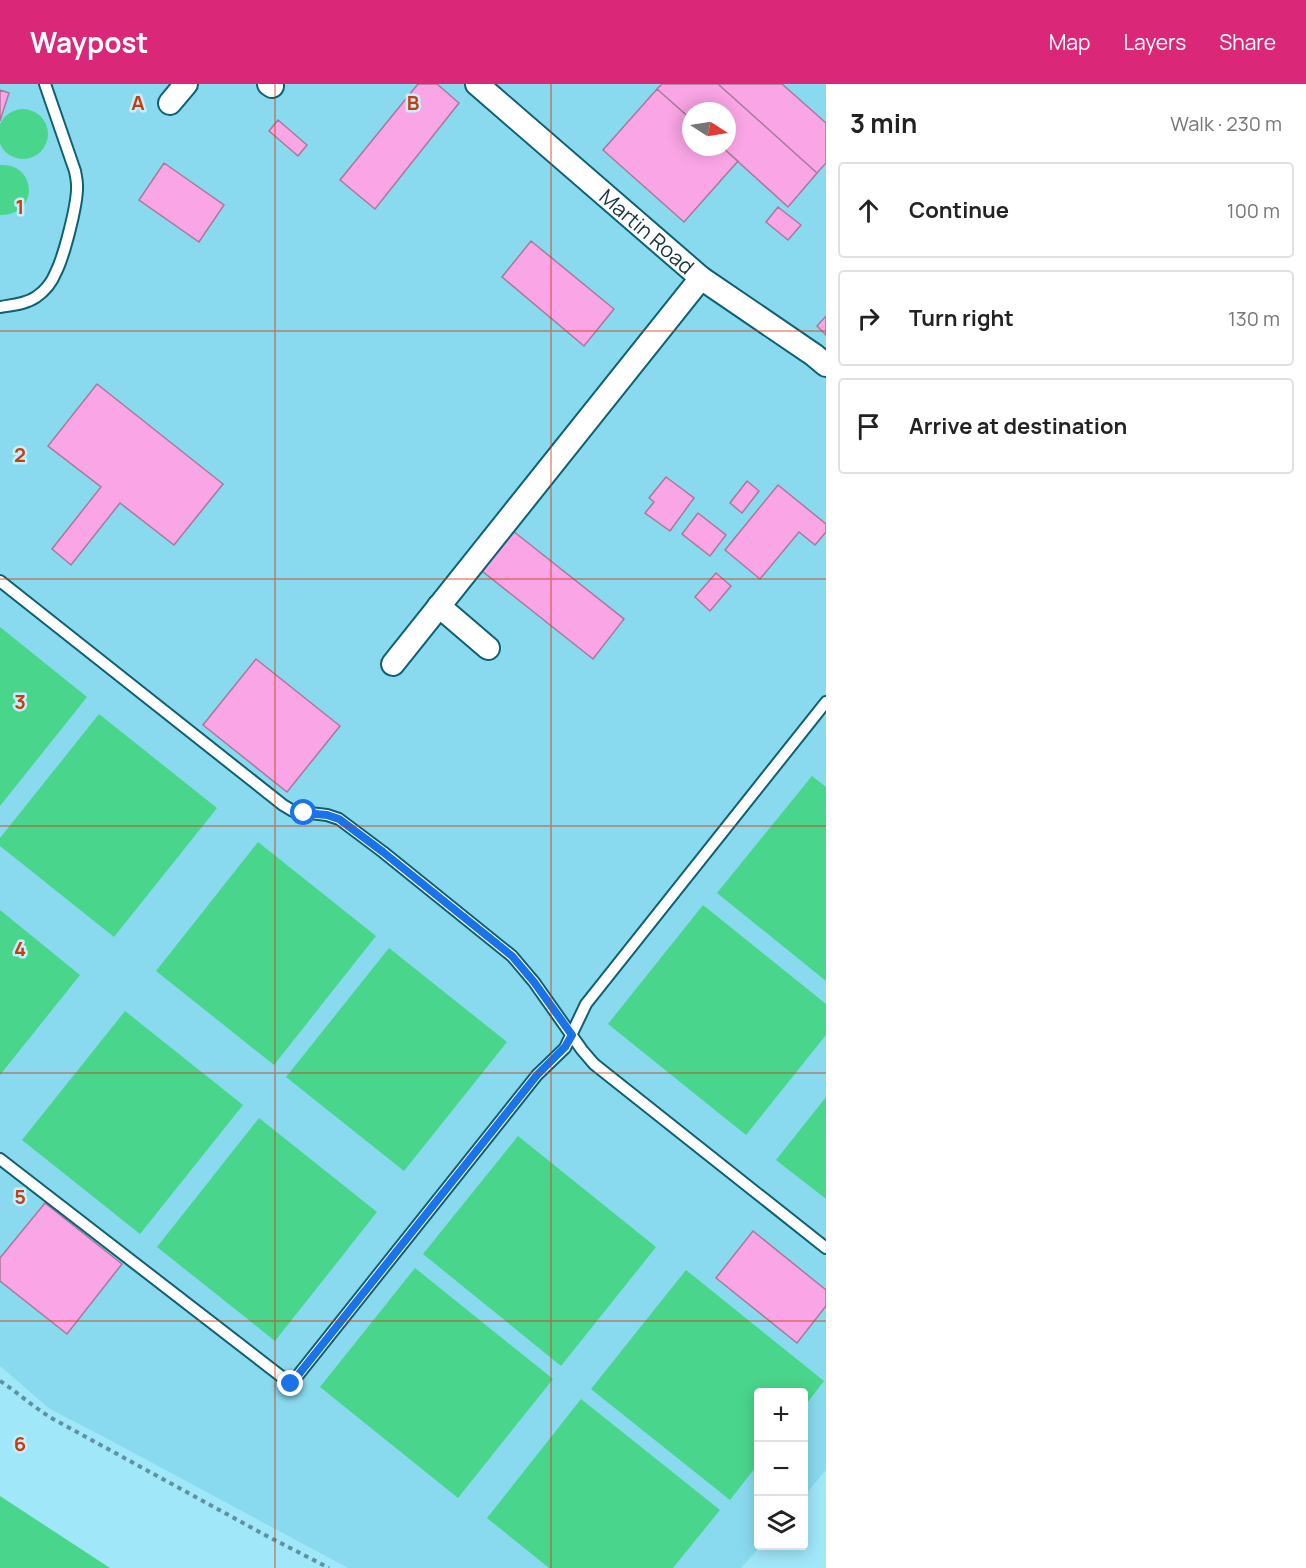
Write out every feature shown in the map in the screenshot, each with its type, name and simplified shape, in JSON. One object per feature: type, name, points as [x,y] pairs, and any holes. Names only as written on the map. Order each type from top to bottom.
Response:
[{"type":"street","points":[[170,103],[186,84]]},
{"type":"street","name":"Martin Road","points":[[487,87],[701,278],[826,365]]},
{"type":"street","points":[[393,664],[701,278]]},
{"type":"street","points":[[439,606],[488,648]]},
{"type":"lane","points":[[0,307],[21,304],[35,298],[46,288],[57,272],[76,201],[75,171],[45,84]]},
{"type":"lane","points":[[0,581],[283,805],[293,811],[327,815],[339,819],[512,956],[594,1064],[826,1248]]},
{"type":"lane","points":[[0,1159],[291,1384],[537,1075],[565,1047],[586,1004],[826,702]]},
{"type":"path","points":[[0,1381],[55,1420],[329,1568]]},
{"type":"shaded area","points":[[0,84],[826,84],[826,1470],[808,1491],[808,1388],[754,1388],[754,1550],[757,1550],[741,1568],[348,1568],[50,1409],[0,1366]]},
{"type":"shaded area","points":[[23,109],[37,113],[44,120],[48,134],[44,148],[37,155],[23,159],[9,155],[2,148],[-2,134],[2,120],[9,113]]},
{"type":"shaded area","points":[[0,165],[12,166],[21,172],[27,180],[29,189],[22,207],[13,213],[0,215]]},
{"type":"shaded area","points":[[0,627],[87,697],[0,806]]},
{"type":"shaded area","points":[[99,714],[217,808],[114,937],[0,846],[0,838]]},
{"type":"shaded area","points":[[812,776],[826,787],[826,981],[717,893]]},
{"type":"shaded area","points":[[258,842],[376,936],[274,1065],[156,971]]},
{"type":"shaded area","points":[[703,905],[826,1004],[826,1035],[746,1135],[608,1024]]},
{"type":"shaded area","points":[[0,910],[80,975],[0,1075]]},
{"type":"shaded area","points":[[389,948],[507,1042],[404,1171],[286,1077]]},
{"type":"shaded area","points":[[125,1011],[243,1105],[140,1234],[22,1140]]},
{"type":"shaded area","points":[[826,1097],[826,1199],[776,1160]]},
{"type":"shaded area","points":[[259,1118],[377,1212],[275,1341],[157,1247]]},
{"type":"shaded area","points":[[518,1136],[656,1247],[561,1366],[423,1254]]},
{"type":"shaded area","points":[[415,1268],[553,1379],[458,1498],[320,1387]]},
{"type":"shaded area","points":[[686,1270],[824,1381],[808,1402],[808,1388],[754,1388],[754,1469],[730,1500],[591,1389]]},
{"type":"shaded area","points":[[581,1399],[720,1510],[673,1568],[549,1568],[487,1518]]},
{"type":"shaded area","points":[[0,1496],[110,1568],[0,1568]]},
{"type":"building","points":[[418,84],[437,84],[459,103],[375,209],[340,180]]},
{"type":"building","points":[[662,84],[718,84],[817,173],[788,207],[732,156],[736,156],[736,102],[682,102],[682,111],[657,89]]},
{"type":"building","points":[[718,84],[782,84],[826,123],[826,163],[817,173]]},
{"type":"building","points":[[657,89],[682,111],[682,156],[732,156],[738,161],[684,222],[603,150]]},
{"type":"building","points":[[0,90],[9,93],[0,121]]},
{"type":"building","points":[[278,120],[307,145],[298,156],[269,131]]},
{"type":"building","points":[[164,163],[224,205],[199,242],[139,200]]},
{"type":"building","points":[[778,207],[801,225],[788,240],[766,222]]},
{"type":"building","points":[[531,241],[614,309],[584,346],[502,277]]},
{"type":"building","points":[[826,316],[826,335],[817,326]]},
{"type":"building","points":[[97,384],[223,484],[174,545],[120,503],[71,565],[52,549],[101,487],[48,446]]},
{"type":"building","points":[[666,477],[694,498],[670,531],[645,513],[654,502],[649,498]]},
{"type":"building","points":[[747,481],[759,491],[742,513],[730,503]]},
{"type":"building","points":[[778,485],[826,524],[826,532],[815,545],[799,532],[760,579],[725,550]]},
{"type":"building","points":[[698,513],[726,535],[710,556],[682,534]]},
{"type":"building","points":[[513,531],[624,619],[593,659],[482,571]]},
{"type":"building","points":[[716,573],[731,586],[710,611],[695,597]]},
{"type":"building","points":[[256,659],[340,726],[287,792],[203,725]]},
{"type":"building","points":[[45,1203],[122,1264],[67,1334],[0,1281],[0,1258]]},
{"type":"building","points":[[753,1231],[826,1290],[826,1306],[797,1343],[716,1278]]},
{"type":"route","points":[[291,1384],[537,1075],[565,1047],[572,1035],[512,956],[339,819],[327,815],[304,813]]}]
